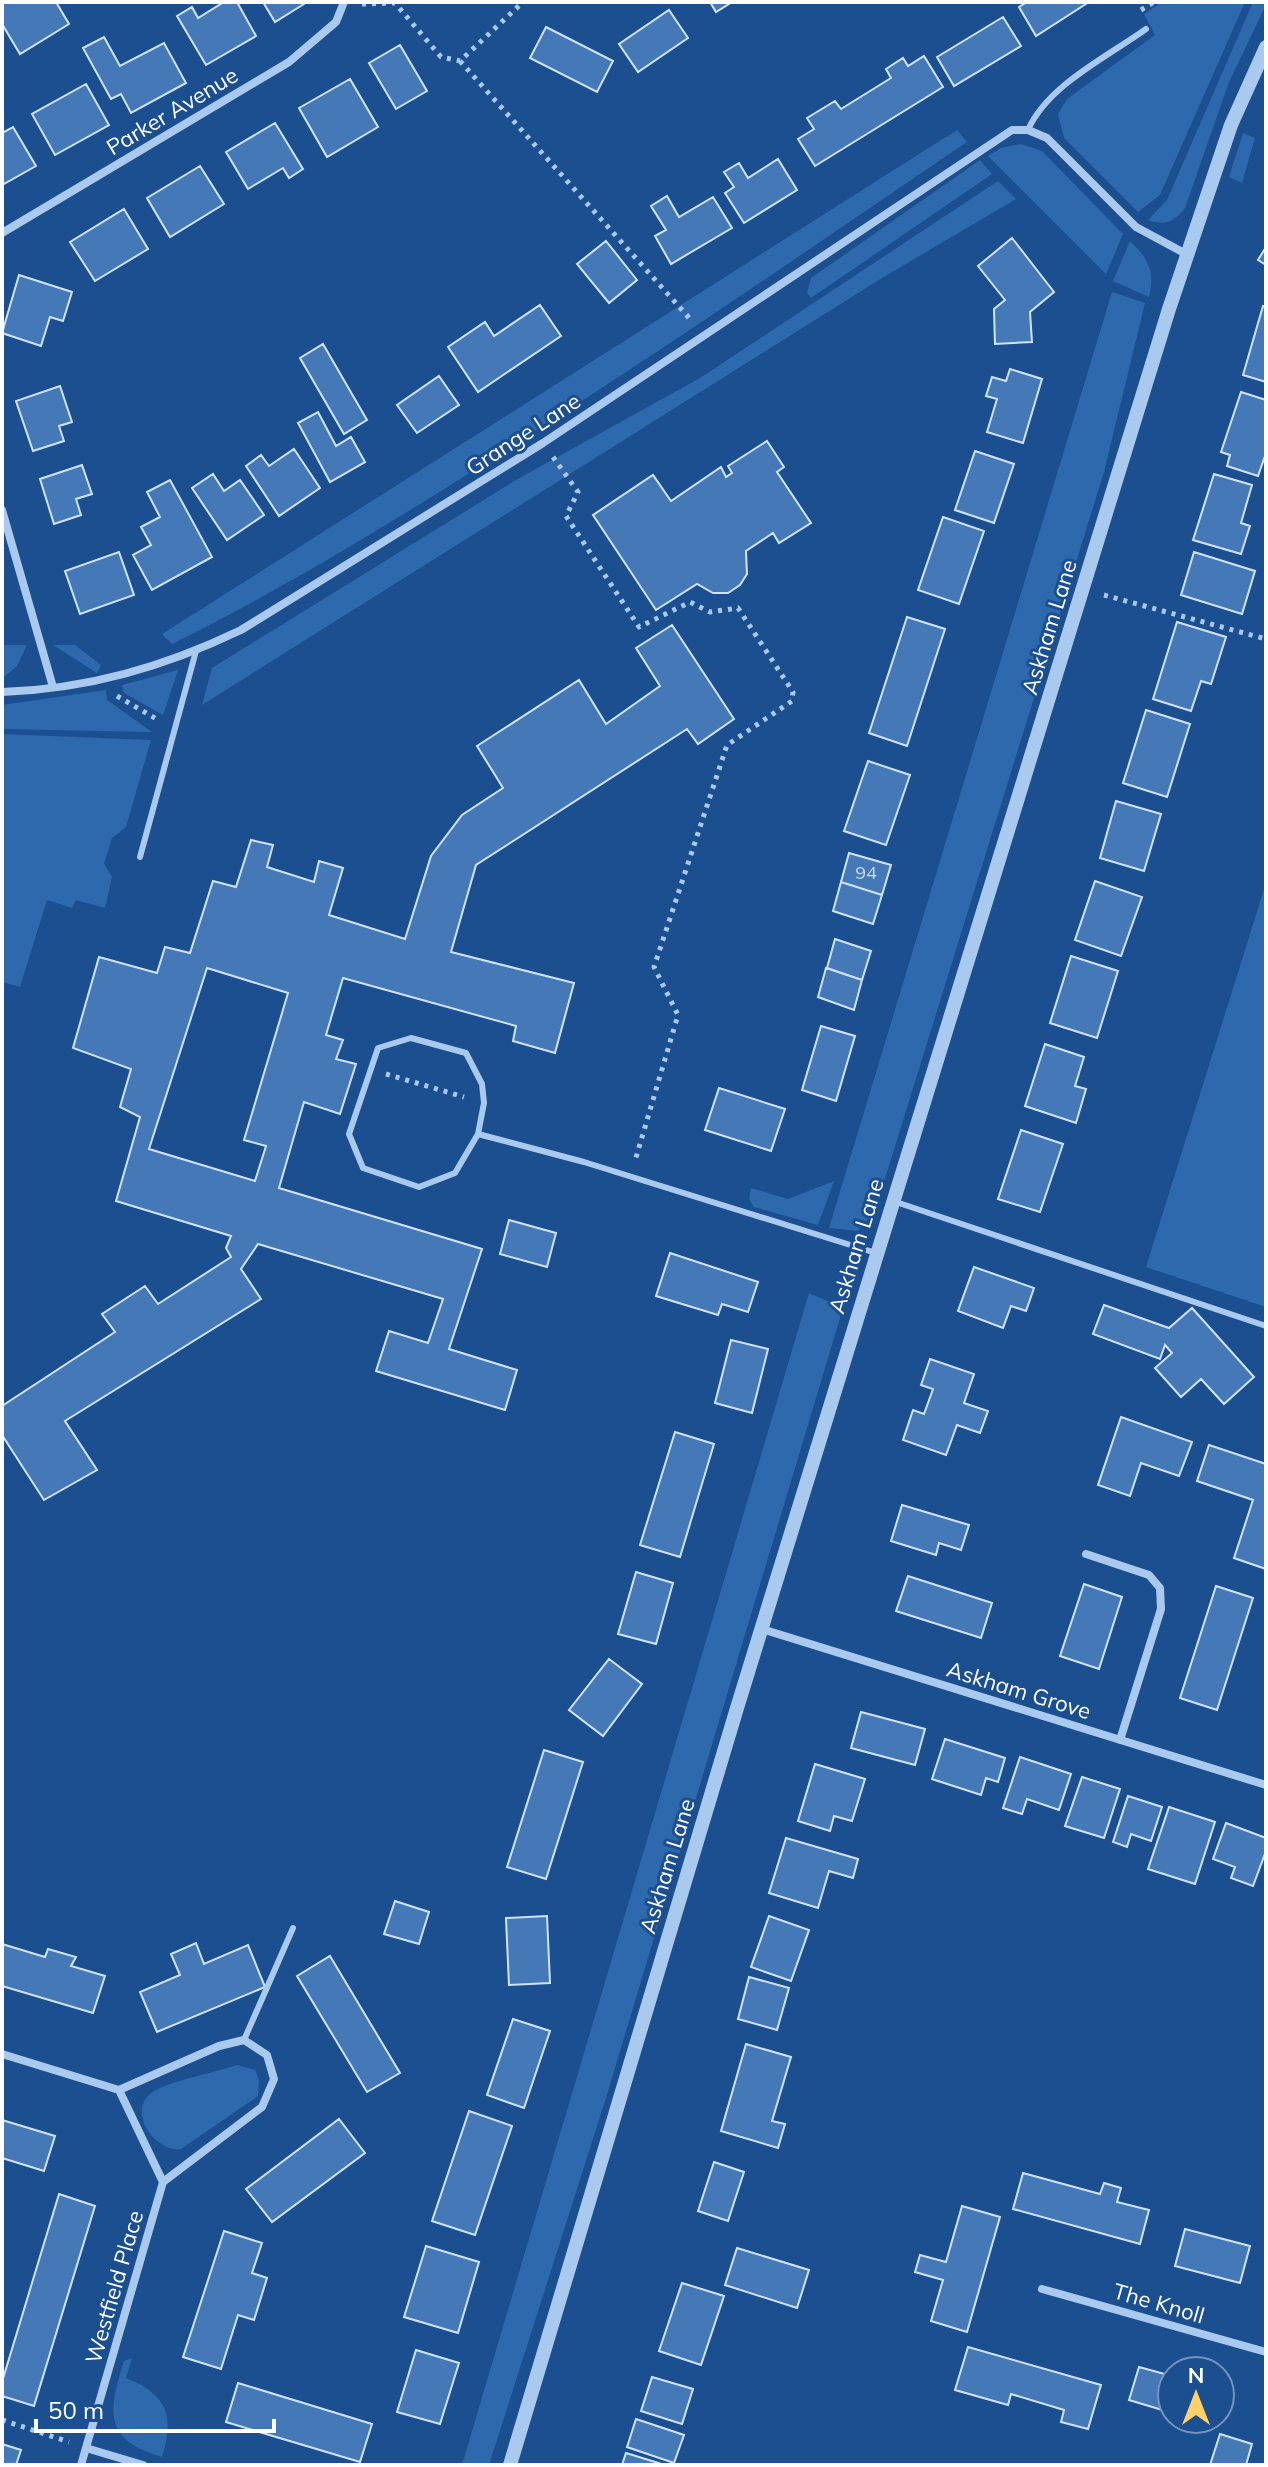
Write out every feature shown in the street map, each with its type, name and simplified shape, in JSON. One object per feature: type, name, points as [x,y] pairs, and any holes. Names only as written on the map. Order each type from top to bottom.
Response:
[{"type":"street","name":"Parker Avenue","points":[[2,233],[289,62],[319,41],[336,22],[344,3]]},
{"type":"street","name":"Askham Lane","points":[[510,2465],[876,1253],[1188,255],[1231,125],[1266,47]]},
{"type":"street","name":"Grange Lane","points":[[2,692],[111,680],[196,651],[287,604],[706,338],[1000,135],[1012,130],[1028,130]]},
{"type":"street","points":[[1028,130],[1047,138],[1136,227],[1188,255]]},
{"type":"street","points":[[2,510],[53,687]]},
{"type":"street","points":[[1086,1554],[1149,1575],[1160,1588],[1161,1609],[1120,1740]]},
{"type":"street","name":"Askham Grove","points":[[762,1629],[1266,1785]]},
{"type":"street","points":[[2,2054],[119,2090],[219,2046],[244,2040],[267,2055],[274,2079],[262,2107],[163,2182],[119,2090]]},
{"type":"street","name":"Westfield Place","points":[[81,2465],[163,2182]]},
{"type":"street","name":"The Knoll","points":[[1042,2289],[1266,2352]]},
{"type":"street","points":[[86,2448],[143,2465]]},
{"type":"lane","points":[[1028,130],[1035,113],[1049,98],[1146,29]]},
{"type":"lane","points":[[140,857],[196,651]]},
{"type":"lane","points":[[411,1038],[466,1053],[482,1084],[484,1103],[478,1134],[455,1173],[419,1187],[363,1168],[349,1134],[378,1048],[411,1038]]},
{"type":"lane","points":[[478,1134],[876,1253]]},
{"type":"lane","points":[[893,1201],[1266,1326]]},
{"type":"lane","points":[[244,2040],[293,1928]]},
{"type":"path","points":[[460,61],[523,2]]},
{"type":"path","points":[[344,3],[395,3],[441,57],[460,61],[706,338]]},
{"type":"path","points":[[543,443],[578,492],[566,516],[639,627],[690,602],[710,612],[738,608],[793,692],[792,701],[727,745],[654,967],[678,1015],[630,1177]]},
{"type":"path","points":[[1084,589],[1266,639]]},
{"type":"path","points":[[111,680],[117,697],[175,729]]},
{"type":"path","points":[[369,1070],[484,1103]]},
{"type":"path","points":[[2,2420],[86,2448]]},
{"type":"shaded area","points":[[1162,2],[1245,2],[1160,195],[1138,212],[1064,138],[1058,114],[1067,99],[1155,35],[1144,14]]},
{"type":"shaded area","points":[[1253,2],[1266,2],[1266,5],[1229,82],[1185,208],[1169,222],[1148,220],[1167,200]]},
{"type":"shaded area","points":[[957,130],[967,142],[498,455],[267,594],[172,644],[162,634]]},
{"type":"shaded area","points":[[1243,133],[1255,138],[1242,183],[1229,177]]},
{"type":"shaded area","points":[[1021,144],[1042,151],[1123,234],[1106,274],[988,156],[1001,148]]},
{"type":"shaded area","points":[[980,160],[992,174],[811,298],[807,293],[811,278]]},
{"type":"shaded area","points":[[998,181],[1016,199],[882,278],[202,705],[212,668],[516,480],[700,378]]},
{"type":"shaded area","points":[[1130,241],[1149,266],[1149,297],[1113,281]]},
{"type":"shaded area","points":[[1112,292],[1145,303],[1104,472],[875,1211],[858,1231],[829,1228]]},
{"type":"shaded area","points":[[2,645],[27,645],[17,666],[2,679]]},
{"type":"shaded area","points":[[53,645],[75,645],[101,665],[97,673]]},
{"type":"shaded area","points":[[178,670],[163,715],[124,693],[122,685]]},
{"type":"shaded area","points":[[106,690],[107,700],[152,732],[2,729],[2,705]]},
{"type":"shaded area","points":[[2,734],[151,740],[126,827],[112,838],[104,864],[112,877],[105,908],[76,900],[72,908],[47,900],[20,987],[2,982]]},
{"type":"shaded area","points":[[1266,883],[1266,1307],[1146,1267]]},
{"type":"shaded area","points":[[834,1181],[818,1225],[754,1207],[749,1199],[751,1188],[788,1199]]},
{"type":"shaded area","points":[[809,1293],[843,1308],[606,2098],[489,2465],[462,2465]]},
{"type":"shaded area","points":[[237,2065],[255,2070],[259,2080],[258,2096],[181,2149],[163,2145],[148,2131],[142,2112],[143,2103],[149,2095],[177,2082]]},
{"type":"shaded area","points":[[132,2358],[126,2378],[151,2391],[164,2408],[168,2430],[162,2457],[129,2442],[115,2422],[113,2409],[119,2379],[124,2361]]},
{"type":"building","points":[[2,2],[56,2],[69,24],[20,54],[2,24]]},
{"type":"building","points":[[224,2],[237,2],[256,36],[206,65],[177,16],[192,7],[198,18]]},
{"type":"building","points":[[263,2],[303,2],[304,4],[275,22]]},
{"type":"building","points":[[710,2],[732,2],[716,12]]},
{"type":"building","points":[[1027,2],[1089,2],[1036,36],[1019,7]]},
{"type":"building","points":[[669,10],[688,38],[638,72],[619,44]]},
{"type":"building","points":[[1003,17],[1021,46],[954,86],[937,57]]},
{"type":"building","points":[[546,27],[613,61],[597,92],[530,58]]},
{"type":"building","points":[[104,37],[120,66],[164,43],[186,83],[131,113],[121,94],[111,99],[83,48]]},
{"type":"building","points":[[400,45],[427,91],[396,109],[369,63]]},
{"type":"building","points":[[924,56],[943,87],[815,166],[798,139],[814,129],[807,118],[835,101],[841,109],[891,78],[886,69],[903,58],[908,66]]},
{"type":"building","points":[[350,79],[378,127],[327,157],[299,108]]},
{"type":"building","points":[[86,84],[109,125],[55,155],[32,114]]},
{"type":"building","points":[[275,123],[303,169],[289,178],[283,168],[248,189],[226,152]]},
{"type":"building","points":[[13,127],[36,166],[2,185],[2,133]]},
{"type":"building","points":[[778,159],[797,190],[744,223],[725,193],[734,187],[724,172],[739,163],[748,178]]},
{"type":"building","points":[[200,166],[224,204],[170,237],[147,198]]},
{"type":"building","points":[[667,196],[679,217],[713,197],[732,228],[671,264],[655,236],[666,230],[651,206]]},
{"type":"building","points":[[124,209],[148,249],[95,281],[70,242]]},
{"type":"building","points":[[1012,238],[1054,292],[1030,312],[1032,342],[995,344],[994,309],[1005,300],[978,266]]},
{"type":"building","points":[[606,241],[637,280],[609,303],[577,264]]},
{"type":"building","points":[[1266,247],[1266,265],[1258,260]]},
{"type":"building","points":[[19,275],[72,292],[63,321],[50,317],[41,346],[2,333]]},
{"type":"building","points":[[540,305],[561,336],[478,392],[448,347],[485,322],[494,336]]},
{"type":"building","points":[[1263,306],[1266,307],[1266,382],[1243,375]]},
{"type":"building","points":[[323,344],[367,420],[344,434],[300,358]]},
{"type":"building","points":[[1010,369],[1042,379],[1023,443],[987,432],[997,399],[986,396],[992,377],[1006,381]]},
{"type":"building","points":[[439,376],[459,405],[417,433],[397,405]]},
{"type":"building","points":[[60,386],[72,422],[59,426],[64,441],[33,451],[16,401]]},
{"type":"building","points":[[1241,392],[1266,400],[1266,453],[1258,476],[1227,466],[1230,455],[1221,452]]},
{"type":"building","points":[[318,412],[336,446],[351,437],[365,462],[330,482],[298,423]]},
{"type":"building","points":[[767,441],[784,467],[777,472],[811,523],[779,543],[773,533],[746,551],[747,574],[740,585],[728,593],[713,593],[697,584],[656,610],[593,515],[653,475],[671,501],[721,467],[726,477],[732,473],[728,466]]},
{"type":"building","points":[[294,449],[320,488],[279,516],[246,466],[261,455],[269,466]]},
{"type":"building","points":[[975,451],[1014,464],[994,523],[955,510]]},
{"type":"building","points":[[82,465],[92,494],[76,499],[81,515],[54,524],[40,479]]},
{"type":"building","points":[[213,474],[224,491],[240,480],[264,515],[227,540],[192,488]]},
{"type":"building","points":[[1214,474],[1252,485],[1241,523],[1250,526],[1241,554],[1193,540]]},
{"type":"building","points":[[170,480],[212,557],[152,590],[133,555],[151,545],[141,527],[160,517],[147,492]]},
{"type":"building","points":[[943,517],[984,531],[959,604],[918,590]]},
{"type":"building","points":[[119,552],[134,595],[80,614],[65,571]]},
{"type":"building","points":[[1194,552],[1255,571],[1242,614],[1181,595]]},
{"type":"building","points":[[907,617],[945,629],[907,746],[869,733]]},
{"type":"building","points":[[1177,622],[1226,637],[1211,684],[1201,681],[1191,711],[1153,699]]},
{"type":"building","points":[[672,625],[734,719],[698,744],[687,729],[476,865],[451,952],[574,983],[555,1053],[513,1041],[516,1026],[343,978],[326,1035],[343,1040],[336,1059],[356,1064],[340,1114],[304,1102],[279,1188],[482,1249],[449,1349],[517,1370],[505,1410],[376,1371],[389,1331],[428,1343],[443,1299],[258,1244],[241,1269],[261,1299],[65,1421],[97,1470],[44,1500],[2,1435],[2,1406],[115,1332],[102,1314],[145,1286],[158,1304],[231,1257],[226,1248],[231,1236],[116,1201],[140,1117],[120,1107],[131,1069],[73,1048],[99,957],[157,973],[165,947],[190,953],[213,881],[236,887],[251,840],[273,845],[267,867],[314,882],[319,861],[343,868],[329,915],[405,939],[431,856],[462,815],[503,788],[477,746],[579,680],[606,724],[660,686],[636,648]],"holes":[[[207,968],[288,993],[244,1140],[266,1146],[255,1181],[149,1149]]]},
{"type":"building","points":[[1146,710],[1190,724],[1167,797],[1123,783]]},
{"type":"building","points":[[868,761],[910,775],[886,845],[844,831]]},
{"type":"building","points":[[1116,801],[1161,814],[1144,871],[1100,858]]},
{"type":"building","points":[[849,853],[891,865],[882,895],[841,882]]},
{"type":"building","points":[[1095,881],[1142,897],[1121,956],[1075,940]]},
{"type":"building","points":[[841,882],[882,895],[873,924],[833,911]]},
{"type":"building","points":[[835,939],[871,951],[862,980],[827,968]]},
{"type":"building","points":[[1071,956],[1118,971],[1097,1038],[1050,1023]]},
{"type":"building","points":[[826,968],[862,980],[854,1010],[818,997]]},
{"type":"building","points":[[821,1026],[855,1036],[836,1101],[802,1090]]},
{"type":"building","points":[[1045,1044],[1084,1057],[1075,1086],[1086,1089],[1076,1123],[1025,1106]]},
{"type":"building","points":[[719,1088],[785,1109],[771,1151],[705,1130]]},
{"type":"building","points":[[1021,1130],[1063,1144],[1040,1212],[998,1199]]},
{"type":"building","points":[[509,1220],[556,1233],[547,1267],[500,1254]]},
{"type":"building","points":[[670,1253],[758,1282],[748,1312],[722,1304],[718,1315],[656,1296]]},
{"type":"building","points":[[974,1267],[1034,1288],[1026,1311],[1011,1306],[1003,1328],[958,1311]]},
{"type":"building","points":[[1104,1305],[1169,1328],[1192,1308],[1254,1377],[1224,1404],[1201,1379],[1181,1397],[1155,1368],[1172,1353],[1165,1345],[1160,1359],[1093,1334]]},
{"type":"building","points":[[731,1340],[768,1349],[752,1413],[715,1403]]},
{"type":"building","points":[[930,1359],[974,1374],[964,1403],[988,1411],[980,1433],[957,1425],[946,1455],[903,1440],[913,1410],[924,1414],[933,1389],[921,1385]]},
{"type":"building","points":[[1121,1417],[1192,1442],[1179,1476],[1141,1463],[1130,1496],[1098,1485]]},
{"type":"building","points":[[675,1432],[714,1444],[680,1557],[640,1545]]},
{"type":"building","points":[[1209,1445],[1266,1464],[1266,1569],[1234,1558],[1253,1500],[1197,1481]]},
{"type":"building","points":[[902,1505],[969,1525],[961,1550],[939,1543],[936,1555],[891,1541]]},
{"type":"building","points":[[636,1572],[673,1583],[656,1644],[618,1634]]},
{"type":"building","points":[[908,1576],[992,1603],[981,1638],[896,1611]]},
{"type":"building","points":[[1084,1584],[1122,1597],[1099,1669],[1060,1656]]},
{"type":"building","points":[[1216,1586],[1253,1598],[1217,1710],[1180,1698]]},
{"type":"building","points":[[609,1659],[642,1684],[603,1736],[569,1710]]},
{"type":"building","points":[[861,1712],[925,1729],[915,1765],[851,1748]]},
{"type":"building","points":[[945,1739],[1005,1758],[998,1782],[986,1778],[981,1795],[932,1779]]},
{"type":"building","points":[[544,1750],[583,1762],[546,1879],[507,1867]]},
{"type":"building","points":[[1020,1757],[1071,1774],[1059,1810],[1027,1799],[1022,1814],[1003,1808]]},
{"type":"building","points":[[815,1764],[865,1779],[852,1821],[834,1816],[830,1831],[798,1821]]},
{"type":"building","points":[[1082,1777],[1120,1789],[1104,1838],[1065,1826]]},
{"type":"building","points":[[1128,1796],[1162,1807],[1151,1841],[1131,1834],[1127,1847],[1113,1842]]},
{"type":"building","points":[[1169,1807],[1215,1822],[1195,1884],[1148,1869]]},
{"type":"building","points":[[1226,1823],[1266,1838],[1266,1851],[1253,1886],[1231,1878],[1235,1867],[1213,1859]]},
{"type":"building","points":[[786,1838],[858,1859],[853,1878],[829,1871],[818,1908],[769,1893]]},
{"type":"building","points":[[395,1901],[429,1912],[419,1944],[384,1934]]},
{"type":"building","points":[[547,1916],[550,1983],[509,1985],[506,1918]]},
{"type":"building","points":[[769,1916],[809,1930],[791,1981],[751,1967]]},
{"type":"building","points":[[196,1943],[204,1964],[248,1945],[265,1987],[157,2032],[140,1992],[180,1975],[171,1954]]},
{"type":"building","points":[[2,1944],[45,1957],[48,1949],[76,1957],[71,1966],[105,1976],[93,2013],[2,1986]]},
{"type":"building","points":[[330,1956],[400,2073],[367,2092],[297,1976]]},
{"type":"building","points":[[749,1977],[789,1988],[777,2030],[738,2019]]},
{"type":"building","points":[[513,2019],[550,2031],[524,2108],[487,2095]]},
{"type":"building","points":[[746,2044],[791,2057],[772,2121],[785,2124],[778,2148],[721,2131]]},
{"type":"building","points":[[469,2111],[512,2126],[475,2235],[432,2221]]},
{"type":"building","points":[[339,2119],[365,2153],[272,2222],[246,2189]]},
{"type":"building","points":[[2,2120],[55,2136],[44,2171],[2,2158]]},
{"type":"building","points":[[714,2162],[744,2172],[728,2221],[698,2211]]},
{"type":"building","points":[[1023,2173],[1100,2194],[1104,2183],[1121,2188],[1117,2202],[1149,2210],[1140,2244],[1013,2209]]},
{"type":"building","points":[[59,2194],[95,2206],[34,2406],[2,2396],[2,2382]]},
{"type":"building","points":[[962,2206],[1000,2217],[967,2332],[931,2321],[943,2280],[915,2272],[920,2255],[946,2262]]},
{"type":"building","points":[[1185,2229],[1250,2246],[1240,2283],[1175,2266]]},
{"type":"building","points":[[224,2231],[262,2243],[252,2273],[267,2278],[254,2320],[238,2315],[221,2369],[183,2357]]},
{"type":"building","points":[[426,2246],[479,2262],[458,2333],[404,2317]]},
{"type":"building","points":[[737,2248],[809,2270],[797,2308],[725,2285]]},
{"type":"building","points":[[682,2283],[724,2296],[701,2365],[659,2351]]},
{"type":"building","points":[[968,2347],[1101,2385],[1088,2429],[1061,2422],[1064,2410],[1011,2394],[1008,2405],[955,2390]]},
{"type":"building","points":[[416,2350],[459,2363],[440,2424],[397,2412]]},
{"type":"building","points":[[1139,2367],[1156,2372],[1156,2408],[1129,2400]]},
{"type":"building","points":[[652,2377],[693,2389],[682,2424],[641,2411]]},
{"type":"building","points":[[238,2383],[372,2424],[360,2462],[226,2422]]},
{"type":"building","points":[[636,2419],[684,2435],[674,2463],[627,2447]]},
{"type":"building","points":[[1220,2435],[1252,2444],[1246,2465],[1210,2465]]},
{"type":"building","points":[[2,2444],[21,2450],[16,2465],[2,2465]]},
{"type":"building","points":[[626,2453],[665,2465],[622,2465]]}]
